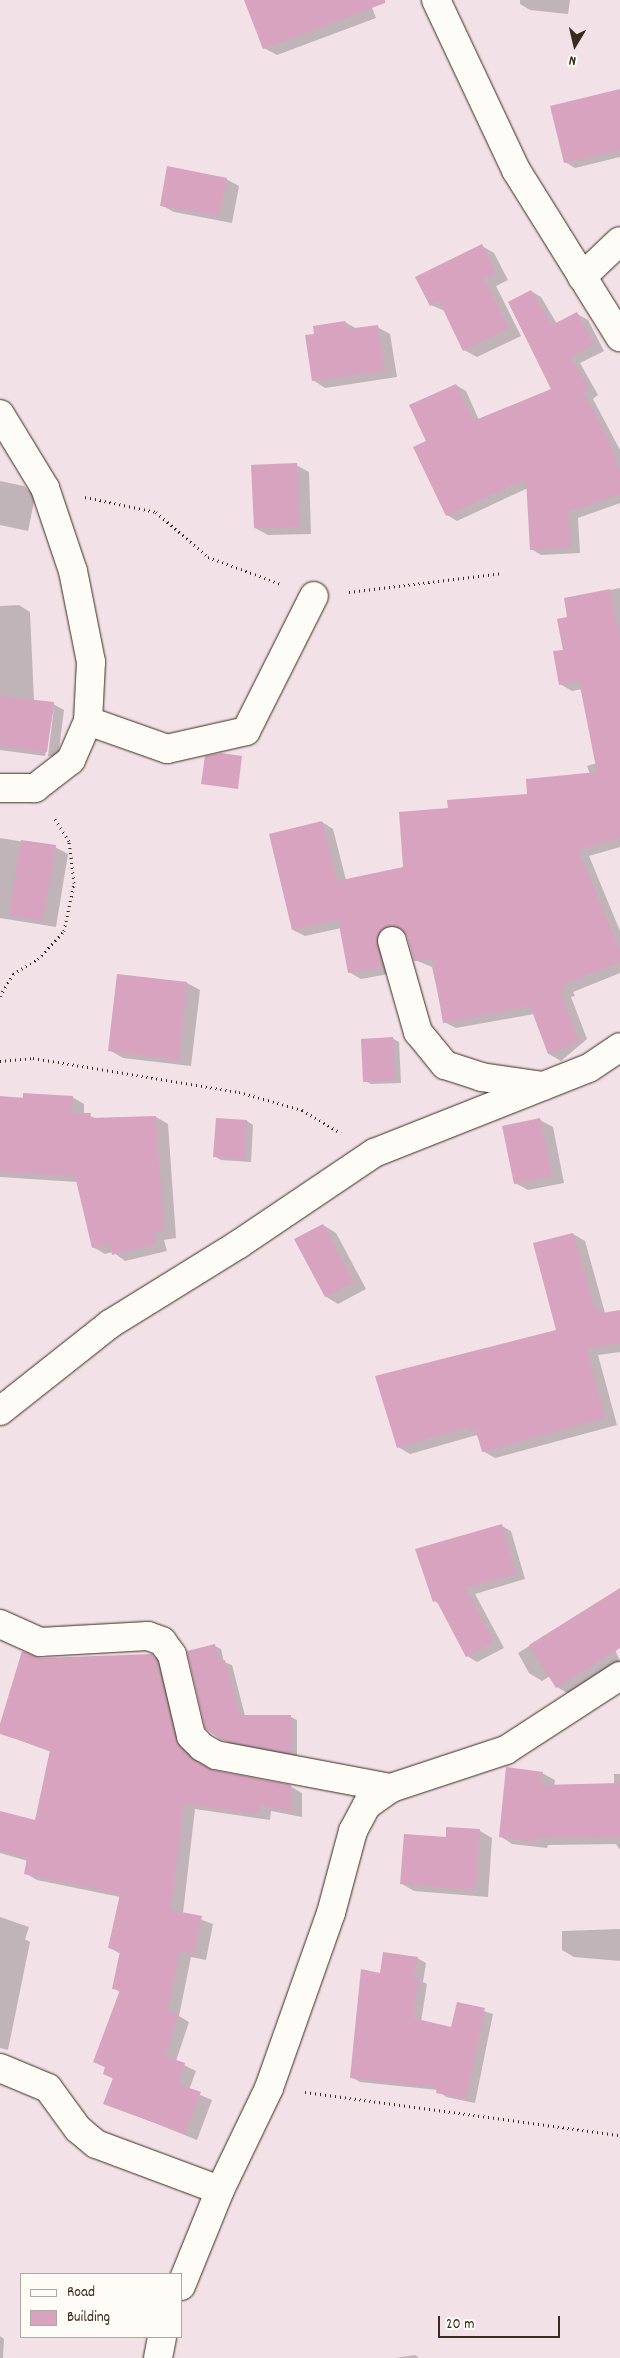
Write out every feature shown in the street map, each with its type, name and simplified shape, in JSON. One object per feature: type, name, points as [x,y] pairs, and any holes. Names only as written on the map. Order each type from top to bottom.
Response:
[{"type":"street","points":[[436,0],[516,170],[620,337]]},
{"type":"street","points":[[582,277],[620,241]]},
{"type":"street","points":[[0,414],[45,488],[73,571],[91,662],[88,721],[71,760],[35,788],[0,788]]},
{"type":"street","points":[[88,721],[167,749],[246,731],[314,596]]},
{"type":"street","points":[[392,941],[418,1032],[445,1065],[481,1077],[544,1086]]},
{"type":"street","points":[[0,1411],[110,1324],[239,1244],[374,1153],[590,1068],[620,1048]]},
{"type":"street","points":[[0,1624],[40,1642],[148,1636],[162,1641],[172,1655],[191,1736],[202,1747],[216,1755],[391,1788]]},
{"type":"street","points":[[182,2284],[220,2190],[269,2088],[330,1913],[353,1831],[366,1804],[391,1788],[506,1750],[620,1676]]},
{"type":"street","points":[[0,2068],[48,2088],[78,2129],[96,2144],[220,2190]]},
{"type":"street","points":[[158,2358],[162,2338]]},
{"type":"path","points":[[45,488],[156,512],[208,557],[314,596],[503,573]]},
{"type":"path","points":[[0,996],[13,974],[38,959],[64,931],[74,883],[68,841],[35,788]]},
{"type":"path","points":[[0,1060],[33,1058],[239,1092],[302,1110],[374,1153]]},
{"type":"path","points":[[269,2088],[620,2135]]},
{"type":"building","points":[[244,0],[385,0],[385,3],[263,49]]},
{"type":"building","points":[[620,89],[620,150],[564,163],[550,106]]},
{"type":"building","points":[[167,166],[227,178],[219,216],[160,206]]},
{"type":"building","points":[[482,244],[496,273],[484,279],[509,328],[463,351],[439,301],[430,306],[415,277]]},
{"type":"building","points":[[531,290],[552,325],[577,312],[594,345],[570,357],[589,389],[583,393],[606,433],[620,472],[620,494],[568,512],[570,547],[530,550],[526,479],[446,516],[413,447],[426,441],[409,405],[456,384],[473,421],[551,389],[508,302]]},
{"type":"building","points":[[345,321],[347,329],[378,325],[385,371],[312,381],[305,335],[314,334],[313,326]]},
{"type":"building","points":[[297,463],[299,527],[254,528],[251,465]]},
{"type":"building","points":[[610,589],[620,640],[620,838],[578,850],[620,951],[620,962],[562,985],[563,990],[560,991],[579,1042],[548,1054],[530,1006],[443,1023],[432,959],[414,961],[407,936],[396,926],[387,926],[377,937],[383,967],[348,973],[338,919],[292,930],[269,834],[322,821],[337,881],[403,867],[399,812],[448,808],[447,800],[527,794],[526,779],[597,772],[579,681],[559,685],[553,651],[563,650],[557,619],[567,617],[564,598]]},
{"type":"building","points":[[0,696],[54,702],[47,752],[0,746]]},
{"type":"building","points":[[221,753],[242,756],[238,789],[201,784],[205,756]]},
{"type":"building","points":[[21,840],[56,845],[43,921],[9,915]]},
{"type":"building","points":[[117,974],[187,982],[179,1060],[108,1051]]},
{"type":"building","points":[[393,1037],[395,1080],[363,1082],[361,1039]]},
{"type":"building","points":[[23,1093],[73,1096],[72,1113],[91,1113],[90,1118],[156,1116],[164,1231],[153,1233],[156,1244],[112,1255],[110,1244],[92,1248],[75,1176],[0,1172],[0,1096],[23,1098]]},
{"type":"building","points":[[216,1118],[247,1120],[245,1159],[213,1157]]},
{"type":"building","points":[[540,1118],[552,1176],[514,1184],[502,1126]]},
{"type":"building","points":[[323,1224],[354,1282],[325,1297],[294,1239]]},
{"type":"building","points":[[573,1233],[595,1310],[601,1309],[602,1313],[620,1310],[620,1343],[587,1349],[605,1418],[482,1452],[476,1430],[470,1432],[469,1427],[397,1448],[375,1376],[556,1330],[533,1243]]},
{"type":"building","points":[[502,1524],[516,1574],[466,1588],[494,1642],[466,1657],[436,1600],[433,1602],[415,1549]]},
{"type":"building","points":[[620,1588],[620,1648],[556,1688],[529,1645]]},
{"type":"building","points":[[215,1644],[219,1662],[225,1660],[240,1715],[291,1715],[291,1753],[221,1740],[205,1728],[187,1651]]},
{"type":"building","points":[[22,1651],[41,1658],[152,1654],[157,1662],[176,1740],[191,1758],[213,1770],[291,1785],[291,1811],[260,1805],[258,1814],[184,1804],[171,1910],[202,1916],[194,1954],[180,1951],[167,2011],[178,2014],[165,2056],[185,2063],[178,2084],[201,2092],[185,2134],[103,2104],[113,2078],[103,2074],[105,2067],[93,2062],[120,1990],[112,1989],[120,1951],[108,1948],[120,1894],[24,1874],[27,1858],[0,1851],[0,1811],[35,1820],[50,1750],[0,1734],[0,1724]]},
{"type":"building","points":[[506,1767],[543,1772],[541,1785],[620,1783],[620,1837],[535,1838],[535,1842],[499,1837]]},
{"type":"building","points":[[446,1827],[480,1829],[476,1890],[400,1884],[404,1834],[446,1837]]},
{"type":"building","points":[[383,1952],[418,1957],[414,1977],[419,1978],[413,2018],[451,2027],[457,2002],[485,2008],[466,2099],[436,2093],[437,2087],[350,2078],[361,1969],[380,1973]]}]
